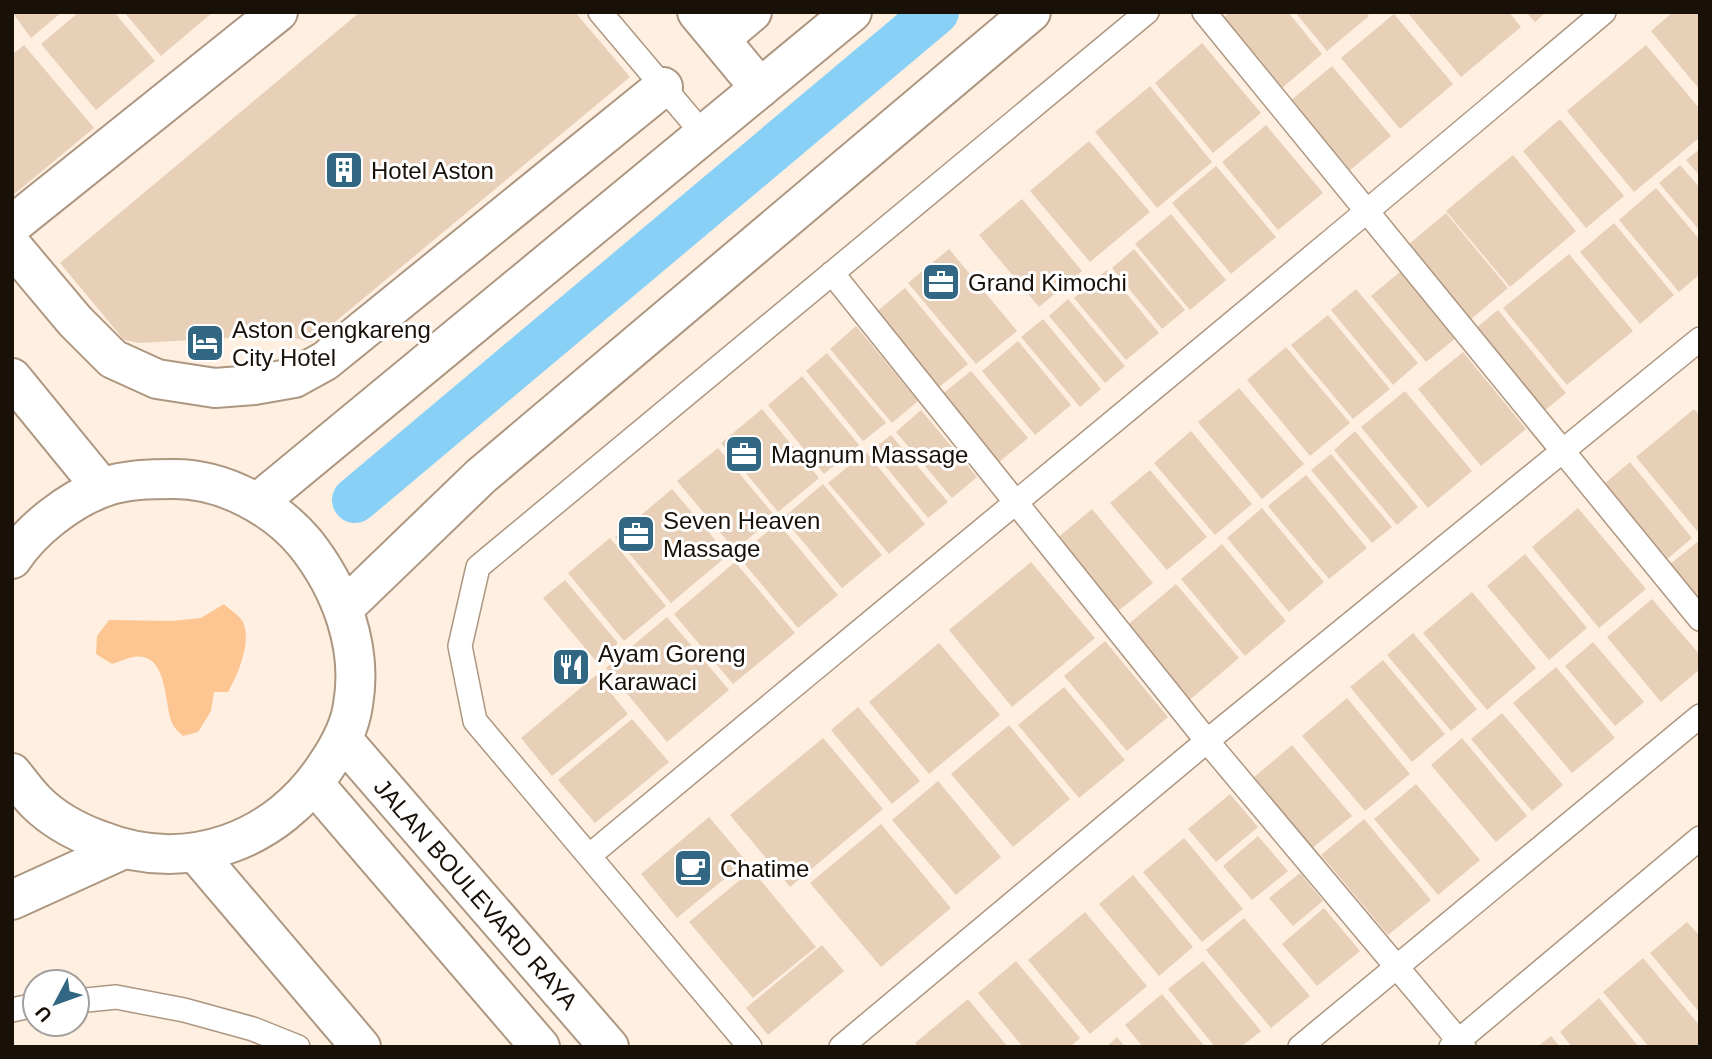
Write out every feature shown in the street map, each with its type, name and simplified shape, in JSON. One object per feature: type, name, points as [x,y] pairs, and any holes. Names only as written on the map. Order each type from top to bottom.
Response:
[{"type":"street","points":[[12,225],[278,12]]},
{"type":"street","points":[[752,12],[708,26],[760,88]]},
{"type":"street","points":[[257,503],[852,12]]},
{"type":"street","points":[[344,608],[481,476],[1031,12]]},
{"type":"street","points":[[12,246],[75,321],[113,359],[158,379],[215,388],[295,378],[325,361],[663,87]]},
{"type":"street","points":[[12,378],[102,488]]},
{"type":"street","points":[[12,559],[22,544],[57,513],[102,488],[138,480],[179,479],[219,487],[257,503],[294,530],[323,566],[344,608],[356,677],[353,708],[343,740],[315,785],[285,814],[257,833],[232,843],[196,853],[159,855],[122,850],[77,832],[37,803],[12,774]]},
{"type":"street","name":"JALAN BOULEVARD RAYA","points":[[343,740],[609,1047]]},
{"type":"street","name":"JALAN BOULEVARD RAYA","points":[[315,785],[540,1047]]},
{"type":"street","points":[[12,900],[122,850]]},
{"type":"street","points":[[196,853],[361,1047]]},
{"type":"lane","points":[[600,12],[704,135]]},
{"type":"lane","points":[[750,1047],[475,721],[460,646],[478,567],[1147,12]]},
{"type":"lane","points":[[1204,12],[1700,620]]},
{"type":"lane","points":[[589,856],[1014,501],[1367,213],[1604,12]]},
{"type":"lane","points":[[832,273],[1207,741],[1397,967],[1458,1045],[1700,838]]},
{"type":"lane","points":[[841,1047],[1207,741],[1700,339]]},
{"type":"lane","points":[[1300,1047],[1700,716]]},
{"type":"lane","points":[[91,1000],[116,998],[184,1010],[253,1029],[298,1047]]},
{"type":"shaded area","points":[[224,604],[241,619],[245,627],[245,646],[240,666],[228,692],[214,692],[211,711],[198,732],[183,736],[172,723],[163,680],[153,662],[144,657],[133,657],[112,664],[96,654],[97,636],[109,620],[172,621],[201,618]]},
{"type":"building","points":[[12,12],[62,12],[31,38]]},
{"type":"building","points":[[79,12],[114,12],[155,61],[96,110],[41,44]]},
{"type":"building","points":[[124,12],[213,12],[161,56]]},
{"type":"building","name":"Hotel Aston","points":[[360,12],[575,12],[630,77],[311,342],[281,335],[139,343],[124,340],[60,263]]},
{"type":"building","points":[[1230,12],[1288,12],[1322,54],[1275,94],[1217,23]]},
{"type":"building","points":[[1295,12],[1366,12],[1369,16],[1327,51]]},
{"type":"building","points":[[1407,12],[1509,12],[1521,27],[1461,77]]},
{"type":"building","points":[[1526,12],[1546,12],[1535,22]]},
{"type":"building","points":[[1673,12],[1700,12],[1700,90],[1651,31]]},
{"type":"building","points":[[1394,14],[1453,84],[1400,129],[1341,58]]},
{"type":"building","points":[[1202,43],[1261,113],[1213,153],[1155,83]]},
{"type":"building","points":[[24,45],[94,128],[12,196],[12,55]]},
{"type":"building","points":[[1646,45],[1700,109],[1700,137],[1634,192],[1567,111]]},
{"type":"building","points":[[1332,66],[1391,136],[1343,176],[1284,106]]},
{"type":"building","points":[[1150,86],[1212,162],[1157,208],[1095,132]]},
{"type":"building","points":[[1560,119],[1624,196],[1586,228],[1523,151]]},
{"type":"building","points":[[1266,125],[1323,193],[1278,230],[1222,162]]},
{"type":"building","points":[[1089,141],[1150,212],[1090,262],[1030,191]]},
{"type":"building","points":[[1700,149],[1700,176],[1686,160]]},
{"type":"building","points":[[1513,155],[1576,231],[1510,287],[1446,211]]},
{"type":"building","points":[[1680,165],[1700,188],[1700,231],[1659,183]]},
{"type":"building","points":[[1216,166],[1276,237],[1231,274],[1172,203]]},
{"type":"building","points":[[1656,188],[1700,240],[1700,274],[1679,292],[1619,220]]},
{"type":"building","points":[[1022,199],[1082,271],[1039,307],[979,235]]},
{"type":"building","points":[[1446,213],[1508,288],[1464,325],[1402,250]]},
{"type":"building","points":[[1171,214],[1226,280],[1190,310],[1135,244]]},
{"type":"building","points":[[1614,223],[1674,295],[1640,324],[1580,252]]},
{"type":"building","points":[[949,249],[1017,331],[976,364],[908,283]]},
{"type":"building","points":[[1134,249],[1185,310],[1162,329],[1112,268]]},
{"type":"building","points":[[1569,254],[1633,331],[1567,385],[1503,308]]},
{"type":"building","points":[[1107,270],[1159,333],[1126,360],[1074,298]]},
{"type":"building","points":[[1401,271],[1456,338],[1426,362],[1371,296]]},
{"type":"building","points":[[905,288],[968,364],[938,388],[875,313]]},
{"type":"building","points":[[1356,289],[1418,363],[1393,385],[1331,310]]},
{"type":"building","points":[[1068,299],[1125,366],[1105,383],[1049,316]]},
{"type":"building","points":[[1498,310],[1566,393],[1538,416],[1470,333]]},
{"type":"building","points":[[1328,315],[1390,389],[1353,419],[1291,345]]},
{"type":"building","points":[[1043,319],[1101,389],[1080,407],[1021,337]]},
{"type":"building","points":[[856,326],[918,401],[892,423],[830,349]]},
{"type":"building","points":[[1018,341],[1071,405],[1035,435],[982,371]]},
{"type":"building","points":[[1286,347],[1350,423],[1310,456],[1247,380]]},
{"type":"building","points":[[1463,352],[1526,429],[1481,466],[1418,389]]},
{"type":"building","points":[[827,353],[886,423],[863,441],[806,371]]},
{"type":"building","points":[[971,371],[1028,438],[998,463],[941,395]]},
{"type":"building","points":[[802,376],[859,445],[824,474],[768,405]]},
{"type":"building","points":[[1239,388],[1304,464],[1262,499],[1198,422]]},
{"type":"building","points":[[1405,391],[1472,471],[1428,508],[1361,427]]},
{"type":"building","points":[[762,409],[819,478],[778,512],[721,443]]},
{"type":"building","points":[[1694,409],[1700,416],[1698,532],[1636,457]]},
{"type":"building","points":[[921,410],[977,477],[952,498],[896,432]]},
{"type":"building","points":[[1191,431],[1252,504],[1215,535],[1154,463]]},
{"type":"building","points":[[1355,431],[1418,507],[1397,525],[1334,450]]},
{"type":"building","points":[[891,435],[948,502],[928,518],[872,450]]},
{"type":"building","points":[[718,448],[775,516],[735,550],[677,481]]},
{"type":"building","points":[[866,452],[925,524],[889,554],[828,483]]},
{"type":"building","points":[[1331,454],[1392,527],[1372,543],[1311,470]]},
{"type":"building","points":[[1630,462],[1692,538],[1660,565],[1597,490]]},
{"type":"building","points":[[1150,470],[1207,537],[1167,570],[1110,503]]},
{"type":"building","points":[[1306,475],[1367,548],[1329,579],[1268,506]]},
{"type":"building","points":[[823,484],[882,555],[842,588],[783,518]]},
{"type":"building","points":[[672,489],[728,555],[671,603],[615,537]]},
{"type":"building","points":[[1262,508],[1324,582],[1289,612],[1227,538]]},
{"type":"building","points":[[1578,508],[1646,589],[1599,628],[1532,547]]},
{"type":"building","points":[[1092,509],[1153,583],[1117,612],[1056,539]]},
{"type":"building","points":[[778,523],[838,595],[798,628],[738,556]]},
{"type":"building","points":[[610,538],[666,606],[624,641],[568,573]]},
{"type":"building","points":[[1700,540],[1700,601],[1669,565]]},
{"type":"building","points":[[1222,544],[1286,621],[1245,656],[1181,579]]},
{"type":"building","points":[[1525,554],[1587,628],[1549,660],[1487,586]]},
{"type":"building","points":[[735,562],[795,633],[733,684],[674,614]]},
{"type":"building","points":[[1031,562],[1095,638],[1012,707],[949,630]]},
{"type":"building","points":[[565,580],[618,643],[596,661],[543,598]]},
{"type":"building","points":[[1176,584],[1239,658],[1186,703],[1124,628]]},
{"type":"building","points":[[1472,592],[1536,668],[1487,710],[1423,633]]},
{"type":"building","points":[[1652,599],[1700,655],[1700,669],[1661,702],[1607,637]]},
{"type":"building","points":[[667,617],[729,690],[667,742],[606,668]]},
{"type":"building","points":[[1413,633],[1477,709],[1451,731],[1387,655]]},
{"type":"building","points":[[1105,641],[1168,717],[1127,751],[1064,676]]},
{"type":"building","points":[[1593,642],[1644,702],[1615,726],[1565,666]]},
{"type":"building","points":[[939,643],[1000,715],[929,774],[869,702]]},
{"type":"building","points":[[1383,660],[1445,734],[1412,762],[1350,687]]},
{"type":"building","points":[[1556,667],[1615,738],[1572,773],[1513,703]]},
{"type":"building","points":[[596,675],[628,714],[552,776],[521,738]]},
{"type":"building","points":[[1064,687],[1125,760],[1079,798],[1018,725]]},
{"type":"building","points":[[1347,698],[1410,774],[1365,811],[1302,736]]},
{"type":"building","points":[[858,707],[920,781],[892,804],[831,730]]},
{"type":"building","points":[[1502,713],[1563,785],[1532,811],[1471,739]]},
{"type":"building","points":[[632,719],[669,762],[595,823],[558,780]]},
{"type":"building","points":[[1009,725],[1070,799],[1013,847],[951,774]]},
{"type":"building","points":[[823,738],[883,809],[790,887],[730,815]]},
{"type":"building","points":[[1462,738],[1527,816],[1496,842],[1431,765]]},
{"type":"building","points":[[1292,745],[1352,816],[1311,849],[1252,779]]},
{"type":"building","points":[[938,781],[1001,857],[956,895],[892,820]]},
{"type":"building","points":[[1416,784],[1480,860],[1438,895],[1374,819]]},
{"type":"building","points":[[1230,794],[1258,827],[1216,862],[1188,829]]},
{"type":"building","name":"Chatime","points":[[709,817],[746,861],[677,918],[641,874]]},
{"type":"building","points":[[1364,819],[1431,900],[1388,935],[1321,855]]},
{"type":"building","points":[[881,824],[951,908],[881,967],[810,883]]},
{"type":"building","points":[[1258,836],[1288,871],[1252,900],[1223,866]]},
{"type":"building","points":[[1184,838],[1243,909],[1202,942],[1143,872]]},
{"type":"building","points":[[752,870],[816,947],[753,998],[689,922]]},
{"type":"building","points":[[1300,873],[1323,901],[1293,926],[1269,898]]},
{"type":"building","points":[[1133,875],[1193,947],[1159,976],[1099,904]]},
{"type":"building","points":[[1324,908],[1360,951],[1317,986],[1282,944]]},
{"type":"building","points":[[1085,912],[1147,986],[1090,1034],[1028,960]]},
{"type":"building","points":[[1244,918],[1310,996],[1271,1028],[1206,950]]},
{"type":"building","points":[[1687,922],[1700,936],[1700,1013],[1650,953]]},
{"type":"building","points":[[822,945],[844,971],[768,1035],[746,1008]]},
{"type":"building","points":[[1643,958],[1700,1026],[1700,1047],[1649,1047],[1603,992]]},
{"type":"building","points":[[1016,961],[1080,1038],[1070,1047],[1023,1047],[978,993]]},
{"type":"building","points":[[1203,961],[1261,1031],[1241,1047],[1215,1047],[1168,989]]},
{"type":"building","points":[[1162,994],[1205,1047],[1143,1047],[1125,1025]]},
{"type":"building","points":[[1599,998],[1639,1047],[1572,1047],[1560,1032]]},
{"type":"building","points":[[968,999],[1008,1047],[918,1047],[915,1043]]},
{"type":"building","points":[[1551,1036],[1560,1047],[1537,1047]]},
{"type":"building","points":[[1117,1037],[1125,1047],[1106,1047]]},
{"type":"waterway","points":[[355,500],[936,12]]},
{"type":"place","name":"Hotel Aston","points":[[344,170]]},
{"type":"place","name":"Grand Kimochi","points":[[941,282]]},
{"type":"place","name":"Aston Cengkareng City Hotel","points":[[205,343]]},
{"type":"place","name":"Magnum Massage","points":[[744,454]]},
{"type":"place","name":"Seven Heaven Massage","points":[[636,534]]},
{"type":"place","name":"Ayam Goreng Karawaci","points":[[571,667]]},
{"type":"place","name":"Chatime","points":[[693,868]]}]
